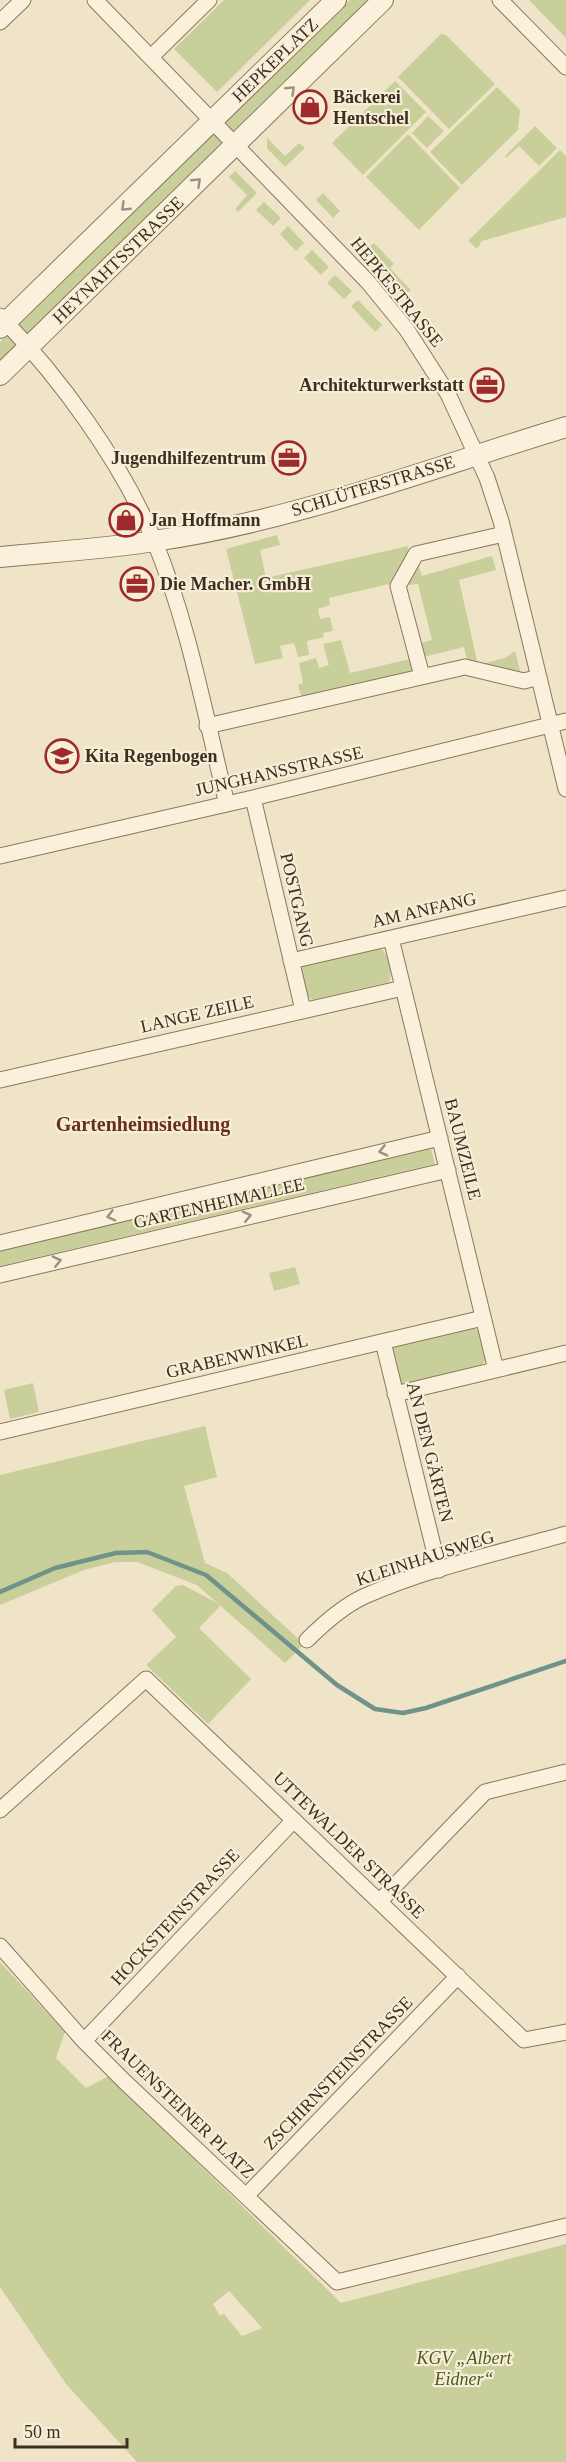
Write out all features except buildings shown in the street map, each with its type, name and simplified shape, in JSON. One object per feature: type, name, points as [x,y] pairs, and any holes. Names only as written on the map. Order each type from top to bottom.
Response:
[{"type":"street","points":[[0,22],[23,0]]},
{"type":"street","name":"HEPKESTRASSE","points":[[95,0],[361,275],[407,330],[448,394],[478,454],[504,534],[566,789]]},
{"type":"street","points":[[151,57],[209,0]]},
{"type":"street","name":"HEPKEPLATZ","points":[[213,120],[336,0]]},
{"type":"street","name":"HEPKEPLATZ","points":[[236,144],[383,0]]},
{"type":"street","points":[[500,0],[566,67]]},
{"type":"street","name":"HEYNAHTSSTRASSE","points":[[2,322],[213,120]]},
{"type":"street","name":"HEYNAHTSSTRASSE","points":[[0,375],[236,144]]},
{"type":"street","points":[[2,322],[27,348],[79,412],[121,473],[154,541],[182,621],[227,804]]},
{"type":"street","name":"SCHLÜTERSTRASSE","points":[[0,557],[154,541],[295,510],[566,427]]},
{"type":"street","points":[[422,676],[398,586],[416,554],[504,534]]},
{"type":"street","points":[[207,726],[465,667],[524,681],[539,676]]},
{"type":"street","name":"JUNGHANSSTRASSE","points":[[0,856],[253,798],[566,720]]},
{"type":"street","name":"POSTGANG","points":[[253,798],[303,1010]]},
{"type":"street","name":"AM ANFANG","points":[[291,961],[566,898]]},
{"type":"street","name":"BAUMZEILE","points":[[391,938],[496,1370]]},
{"type":"street","name":"LANGE ZEILE","points":[[0,1080],[403,988]]},
{"type":"street","name":"GARTENHEIMALLEE","points":[[0,1244],[440,1138]]},
{"type":"street","name":"GARTENHEIMALLEE","points":[[0,1275],[448,1170]]},
{"type":"street","name":"GRABENWINKEL","points":[[0,1432],[483,1318]]},
{"type":"street","name":"AN DEN GÄRTEN","points":[[383,1342],[439,1570]]},
{"type":"street","points":[[395,1394],[566,1353]]},
{"type":"street","name":"KLEINHAUSWEG","points":[[307,1640],[325,1622],[364,1596],[439,1570],[566,1534]]},
{"type":"street","name":"UTTEWALDER STRASSE","points":[[0,1810],[146,1678],[524,2040],[566,2032]]},
{"type":"street","points":[[380,1901],[485,1792],[566,1772]]},
{"type":"street","name":"HOCKSTEINSTRASSE","points":[[84,2041],[294,1820]]},
{"type":"street","name":"FRAUENSTEINER PLATZ","points":[[0,1946],[84,2041],[337,2282],[566,2226]]},
{"type":"street","name":"ZSCHIRNSTEINSTRASSE","points":[[246,2196],[458,1976]]},
{"type":"green space","points":[[224,0],[310,0],[217,92],[174,49]]},
{"type":"green space","points":[[350,0],[370,0],[0,361],[0,342]]},
{"type":"green space","points":[[529,0],[566,0],[566,38]]},
{"type":"green space","points":[[441,34],[446,35],[495,84],[449,129],[398,77]]},
{"type":"green space","points":[[395,81],[426,112],[363,175],[332,143]]},
{"type":"green space","points":[[497,87],[520,110],[518,130],[462,185],[430,152]]},
{"type":"green space","points":[[428,116],[444,131],[427,148],[412,133]]},
{"type":"green space","points":[[535,126],[557,148],[539,166],[519,146],[506,158],[505,156]]},
{"type":"green space","points":[[408,134],[460,188],[419,230],[366,177]]},
{"type":"green space","points":[[267,138],[285,156],[299,143],[305,148],[285,167],[267,148]]},
{"type":"green space","points":[[560,150],[566,156],[566,217],[482,241],[477,249],[468,241]]},
{"type":"green space","points":[[235,171],[257,193],[238,212],[235,209],[247,195],[229,177]]},
{"type":"green space","points":[[323,193],[340,211],[333,218],[316,200]]},
{"type":"green space","points":[[264,202],[281,218],[273,226],[256,210]]},
{"type":"green space","points":[[288,226],[304,243],[296,251],[280,234]]},
{"type":"green space","points":[[374,243],[394,264],[390,268],[411,290],[406,294],[365,251]]},
{"type":"green space","points":[[312,250],[329,267],[321,275],[304,258]]},
{"type":"green space","points":[[335,275],[352,291],[344,299],[327,283]]},
{"type":"green space","points":[[358,300],[382,325],[375,332],[351,306]]},
{"type":"green space","points":[[277,535],[280,545],[260,550],[266,578],[408,546],[409,552],[393,583],[329,598],[330,605],[318,609],[320,619],[330,617],[333,631],[323,633],[324,637],[307,641],[309,655],[298,657],[294,643],[280,646],[283,658],[255,664],[226,549]]},
{"type":"green space","points":[[492,556],[496,570],[459,580],[478,665],[505,658],[515,651],[522,678],[468,664],[464,647],[424,657],[421,643],[432,640],[418,584],[408,585],[407,581],[417,562],[422,576]]},
{"type":"green space","points":[[341,640],[350,673],[410,659],[414,668],[409,673],[302,698],[298,685],[303,683],[299,663],[316,658],[319,668],[329,665],[323,644]]},
{"type":"green space","points":[[380,947],[389,963],[391,973],[389,982],[312,1000],[307,995],[301,971],[304,965]]},
{"type":"green space","points":[[431,1149],[435,1164],[0,1266],[0,1250]]},
{"type":"green space","points":[[295,1267],[300,1284],[274,1291],[269,1273]]},
{"type":"green space","points":[[472,1328],[478,1330],[486,1359],[482,1365],[405,1384],[399,1381],[392,1350],[396,1346]]},
{"type":"green space","points":[[33,1383],[39,1412],[10,1419],[4,1390]]},
{"type":"green space","points":[[205,1426],[217,1477],[184,1486],[205,1563],[227,1573],[304,1644],[285,1663],[197,1585],[137,1562],[115,1562],[84,1570],[0,1605],[0,1475]]},
{"type":"green space","points":[[183,1585],[221,1605],[199,1628],[251,1679],[208,1724],[146,1665],[176,1637],[152,1610],[176,1586]]},
{"type":"green space","name":"KGV „Albert Eidner“","points":[[0,1962],[65,2032],[56,2058],[86,2088],[109,2076],[341,2303],[566,2244],[566,2462],[137,2462],[66,2384],[0,2287]],"holes":[[[229,2291],[262,2328],[242,2336],[224,2314],[220,2316],[213,2304]]]},
{"type":"waterway","points":[[0,1592],[55,1568],[116,1553],[147,1552],[206,1575],[337,1685],[375,1709],[403,1713],[426,1708],[566,1661]]},
{"type":"place","name":"Bäckerei Hentschel","points":[[310,107]]},
{"type":"place","name":"Architekturwerkstatt","points":[[487,385]]},
{"type":"place","name":"Jugendhilfezentrum","points":[[289,458]]},
{"type":"place","name":"Jan Hoffmann","points":[[126,520]]},
{"type":"place","name":"Die Macher. GmbH","points":[[137,584]]},
{"type":"place","name":"Kita Regenbogen","points":[[62,756]]},
{"type":"district","name":"Gartenheimsiedlung","points":[[143,1124]]}]
